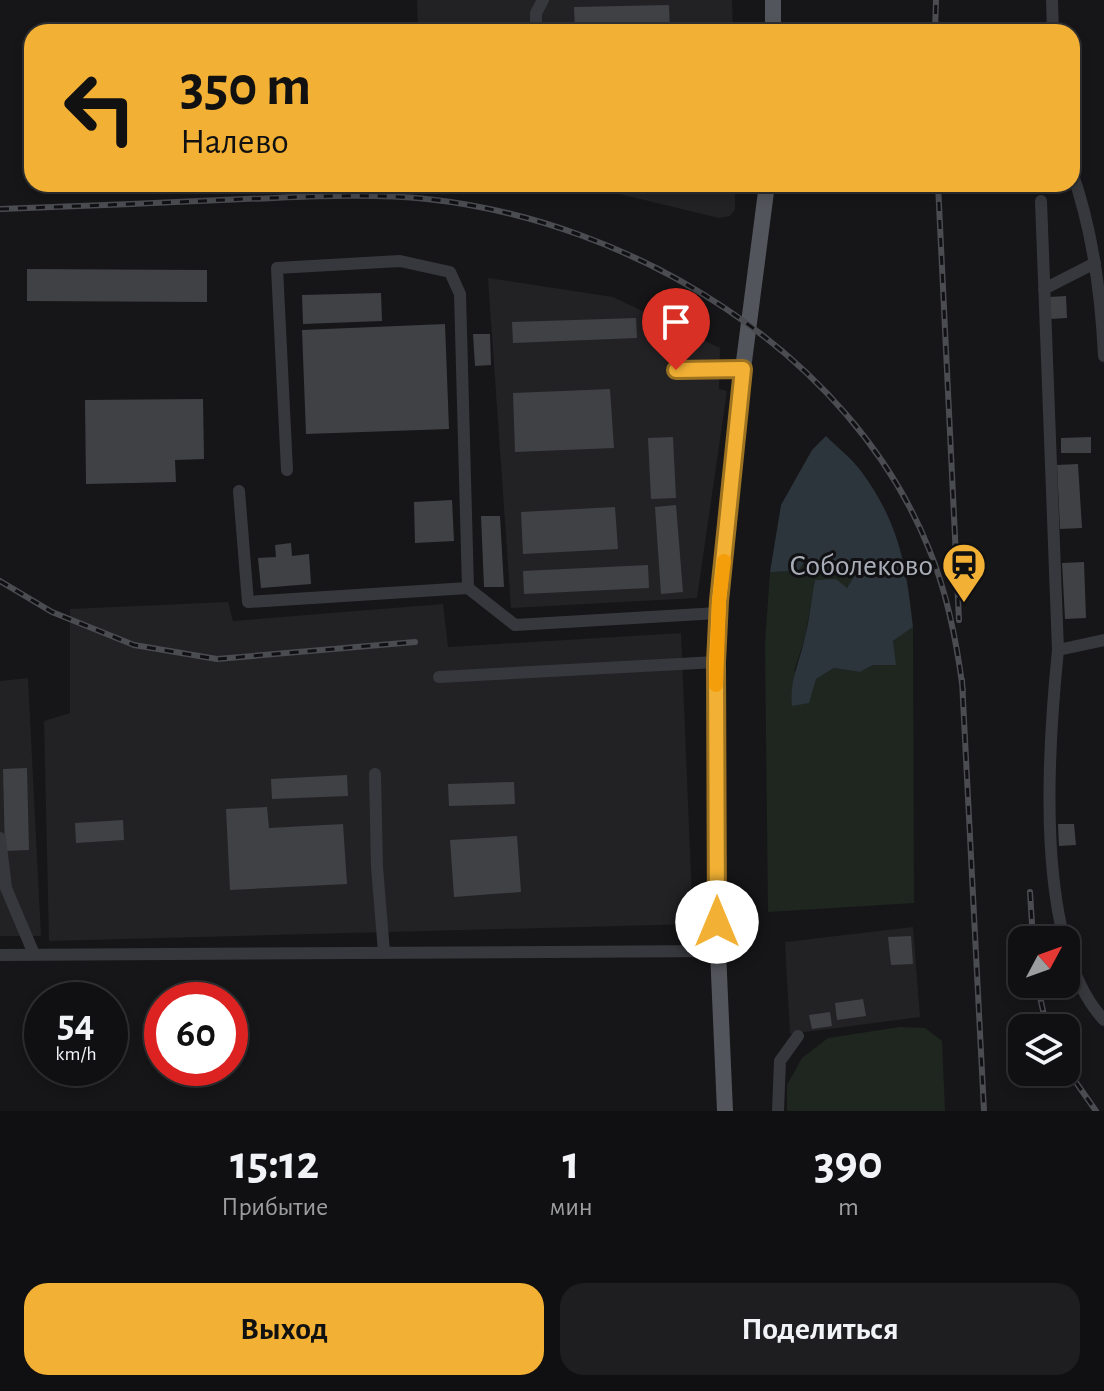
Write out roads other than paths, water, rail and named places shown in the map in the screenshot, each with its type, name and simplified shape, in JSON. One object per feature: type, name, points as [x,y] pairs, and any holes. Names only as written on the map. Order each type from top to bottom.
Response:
[{"type":"main road","points":[[773,0],[773,24]]},
{"type":"main road","points":[[725,1111],[718,951],[718,613],[743,369],[766,192]]},
{"type":"street","points":[[536,24],[536,13],[543,0]]},
{"type":"street","points":[[1052,0],[1053,24]]},
{"type":"street","points":[[1078,192],[1095,263],[1104,356]]},
{"type":"street","points":[[1041,201],[1058,650],[1051,714],[1051,866],[1076,975],[1093,1008],[1104,1020]]},
{"type":"street","points":[[287,470],[277,268],[400,261],[450,272],[460,294],[468,588]]},
{"type":"street","points":[[1044,289],[1095,263]]},
{"type":"street","points":[[676,370],[743,369]]},
{"type":"street","points":[[239,491],[248,602],[468,588],[515,625],[718,613]]},
{"type":"street","points":[[1058,650],[1104,640]]},
{"type":"street","points":[[439,677],[716,662]]},
{"type":"street","points":[[375,774],[377,867],[384,952]]},
{"type":"street","points":[[0,838],[6,888],[34,954]]},
{"type":"street","points":[[0,955],[718,951]]},
{"type":"street","points":[[778,1111],[780,1061],[798,1036]]},
{"type":"railway","points":[[935,24],[936,0]]},
{"type":"railway","points":[[938,192],[959,620]]},
{"type":"railway","points":[[0,209],[336,196],[427,199],[504,212],[581,235],[655,267],[725,308],[790,357],[846,414],[893,478],[929,549],[947,601],[963,691]]},
{"type":"railway","points":[[0,581],[52,612],[134,645],[217,659],[415,642]]},
{"type":"railway","points":[[962,680],[984,1111]]},
{"type":"railway","points":[[1030,892],[1032,926]]},
{"type":"railway","points":[[1040,998],[1044,1014]]},
{"type":"railway","points":[[1079,1086],[1096,1111]]},
{"type":"place","name":"Соболеково","points":[[964,604]]}]
